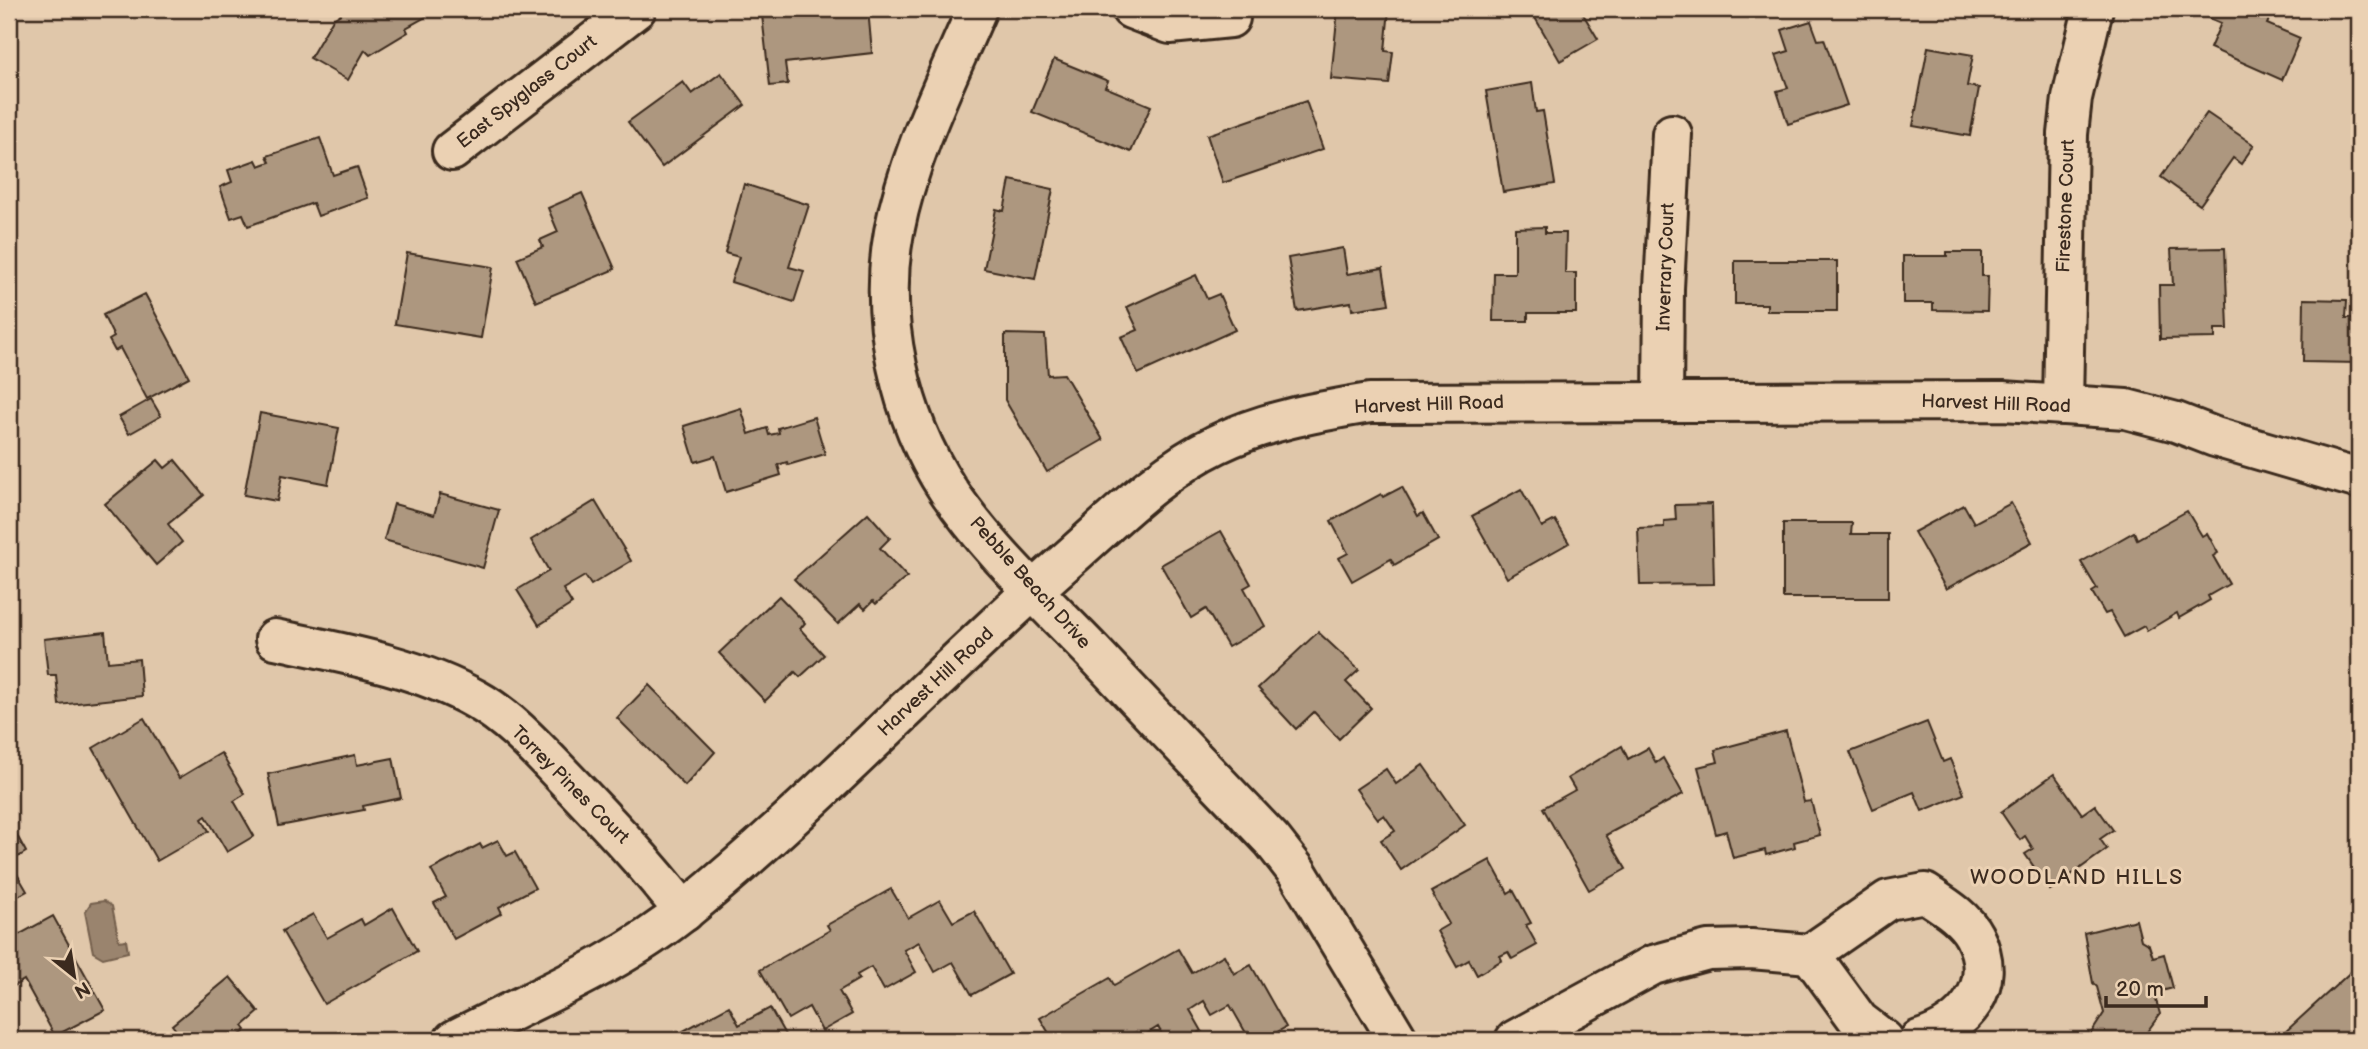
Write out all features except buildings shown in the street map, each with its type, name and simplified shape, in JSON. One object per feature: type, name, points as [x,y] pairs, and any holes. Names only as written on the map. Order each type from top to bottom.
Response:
[{"type":"street","name":"East Spyglass Court","points":[[452,151],[636,9]]},
{"type":"street","name":"Pebble Beach Drive","points":[[977,9],[908,174],[894,234],[890,281],[892,348],[908,402],[932,464],[948,491],[991,546],[1272,840],[1297,872],[1398,1040]]},
{"type":"street","points":[[1130,9],[1170,24],[1230,18]]},
{"type":"street","name":"Firestone Court","points":[[2063,405],[2068,134],[2072,99],[2093,9]]},
{"type":"street","name":"Inverrary Court","points":[[1663,402],[1664,288],[1672,134]]},
{"type":"street","name":"Harvest Hill Road","points":[[454,1040],[622,953],[684,912],[775,833],[1034,590],[1154,485],[1215,444],[1289,416],[1370,403],[2003,401],[2126,409],[2359,479]]},
{"type":"street","name":"Torrey Pines Court","points":[[275,639],[341,653],[440,681],[480,701],[519,730],[557,769],[642,858],[684,912]]},
{"type":"street","points":[[1515,1040],[1653,965],[1708,950],[1810,954],[1888,900],[1925,893],[1951,910],[1974,936],[1982,963],[1980,990],[1964,1015],[1943,1032],[1919,1040]]},
{"type":"street","points":[[1810,954],[1859,1021],[1884,1040]]},
{"type":"shaded area","points":[[104,901],[112,906],[119,941],[126,940],[128,952],[103,958],[93,952],[85,912],[91,903]]},
{"type":"district","name":"WOODLAND HILLS","points":[[2077,877]]}]
